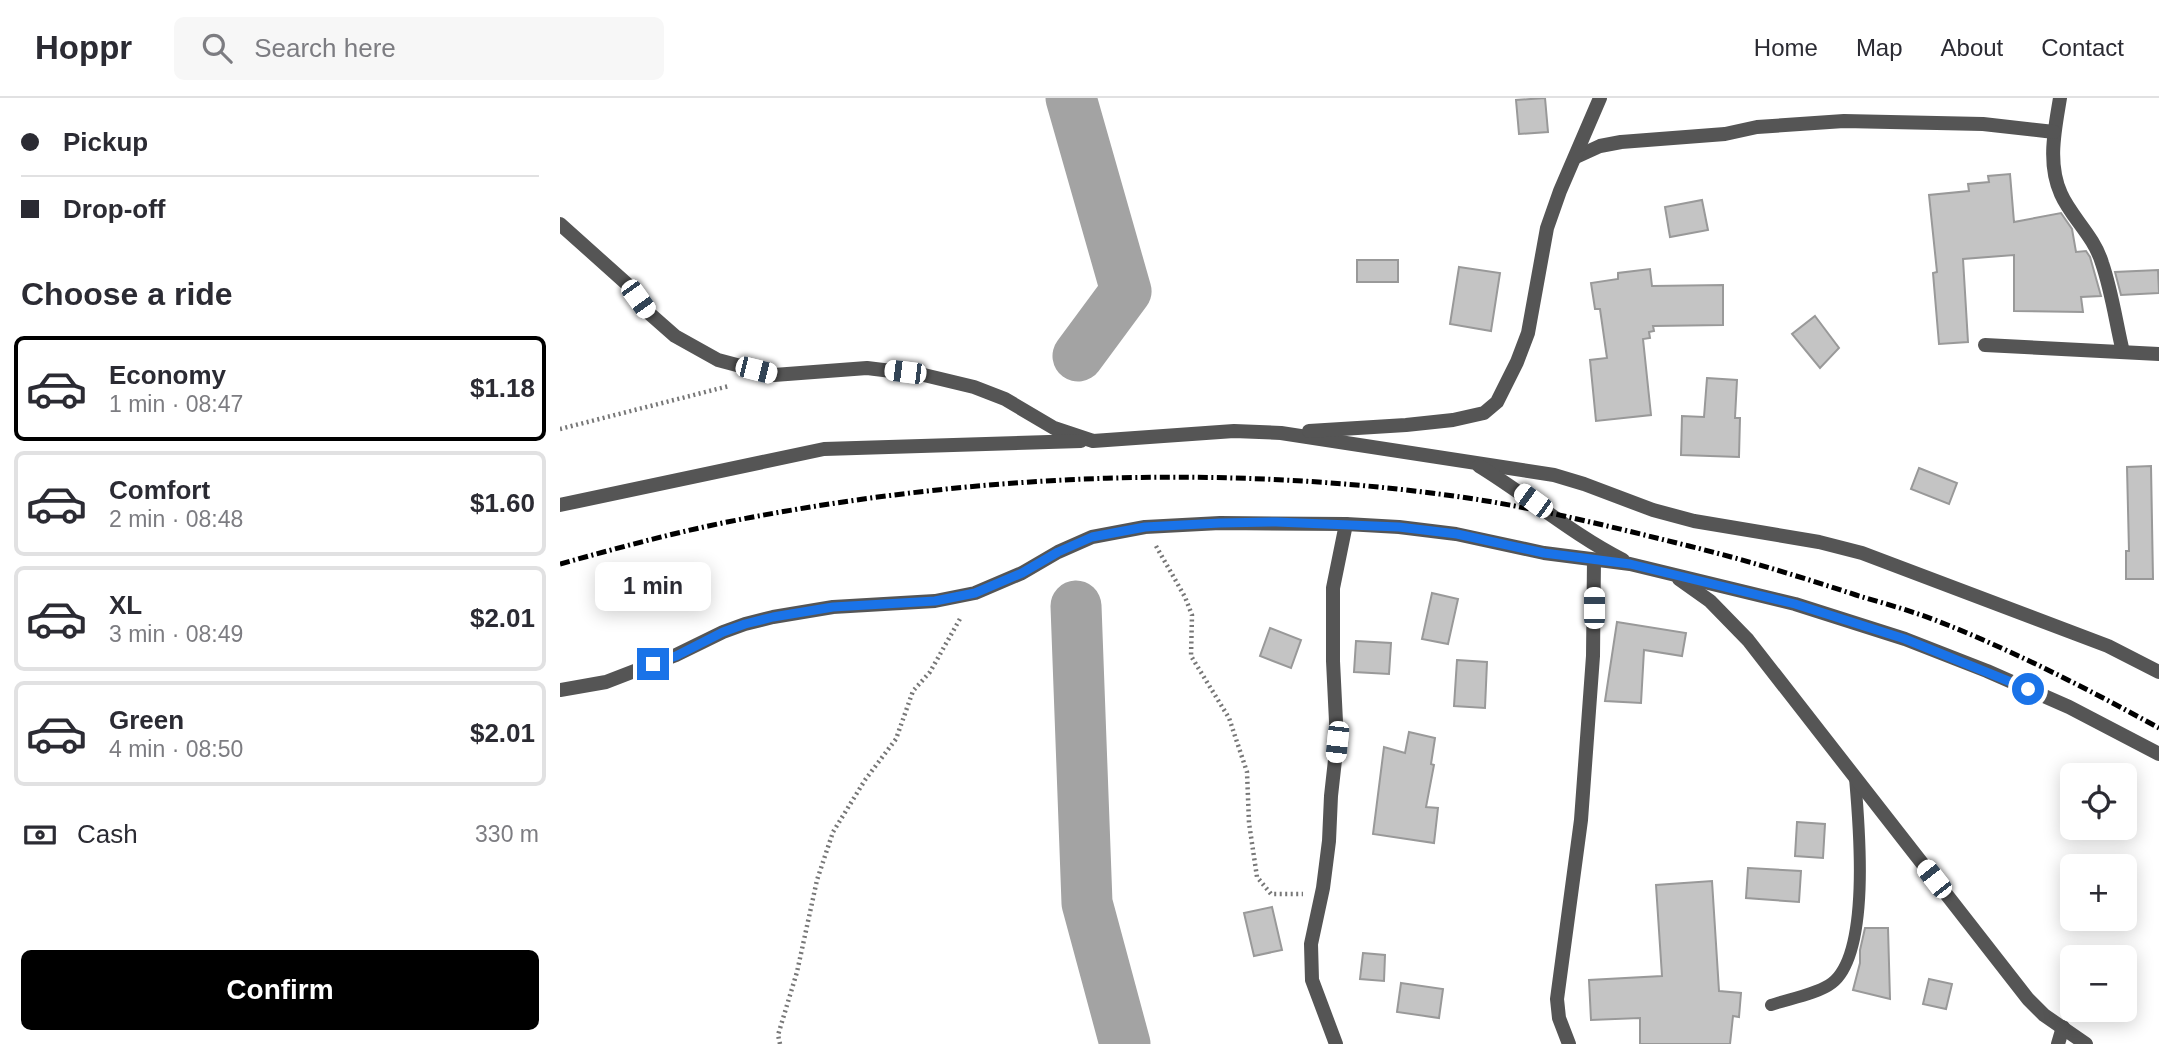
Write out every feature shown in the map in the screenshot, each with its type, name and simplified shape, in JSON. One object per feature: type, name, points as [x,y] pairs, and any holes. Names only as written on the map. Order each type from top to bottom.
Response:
[{"type":"street","points":[[560,505],[824,449],[1093,441],[1234,431],[1281,433],[1406,425],[1484,413],[1497,402],[1528,333],[1547,228],[1600,98]]},
{"type":"street","points":[[2060,98],[2054,132],[2053,168],[2061,195],[2086,230],[2102,261],[2123,352]]},
{"type":"street","points":[[1576,157],[1600,146],[1620,142],[1725,134],[1757,127],[1844,121],[1983,124],[2054,132]]},
{"type":"street","points":[[560,224],[627,284],[650,314],[666,329],[718,360],[774,375],[867,368],[924,374],[974,387],[1005,399],[1054,428],[1093,441]]},
{"type":"street","points":[[1985,345],[2159,354]]},
{"type":"street","points":[[1281,433],[1554,475],[1653,510],[1694,521],[1819,542],[1862,553],[2108,646],[2159,672]]},
{"type":"street","points":[[1472,463],[1515,488],[1601,549],[1630,564]]},
{"type":"street","points":[[560,690],[606,682],[676,656],[734,628],[773,617],[833,607],[935,601],[975,593],[1022,573],[1058,552],[1092,537],[1145,527],[1220,523],[1346,524],[1457,534],[1544,553],[1630,564],[1795,604],[1905,639],[1987,671],[2069,707],[2159,754]]},
{"type":"street","points":[[1336,1044],[1312,980],[1311,944],[1323,888],[1329,841],[1337,742],[1333,588],[1346,524]]},
{"type":"street","points":[[1569,1044],[1559,1018],[1557,999],[1581,820],[1593,656],[1594,560]]},
{"type":"street","points":[[1671,574],[1710,601],[1748,640],[2028,999],[2044,1015],[2086,1044]]},
{"type":"street","points":[[2058,1044],[2063,1027]]},
{"type":"lane","points":[[1771,1005],[1822,989],[1832,983],[1842,973],[1851,950],[1858,906],[1861,851],[1856,778]]},
{"type":"path","points":[[560,429],[735,384]]},
{"type":"path","points":[[1145,527],[1185,597],[1192,615],[1191,656],[1229,718],[1247,772],[1249,823],[1257,877],[1270,894],[1303,894],[1312,903]]},
{"type":"path","points":[[780,1044],[778,1035],[797,972],[817,880],[833,832],[864,780],[896,739],[913,691],[930,672],[975,593]]},
{"type":"building","points":[[1545,98],[1548,132],[1519,134],[1516,100]]},
{"type":"building","points":[[2010,174],[2014,222],[2061,213],[2072,229],[2076,252],[2086,251],[2090,257],[2101,296],[2081,297],[2083,312],[2014,311],[2014,255],[1963,259],[1968,342],[1939,344],[1933,273],[1937,272],[1929,195],[1969,191],[1968,184],[1989,182],[1988,176]]},
{"type":"building","points":[[1702,200],[1708,230],[1670,237],[1665,207]]},
{"type":"building","points":[[1357,260],[1398,260],[1398,282],[1357,282]]},
{"type":"building","points":[[1459,267],[1500,273],[1491,331],[1450,324]]},
{"type":"building","points":[[1650,269],[1652,286],[1723,285],[1723,325],[1653,326],[1654,331],[1649,332],[1650,338],[1643,339],[1651,415],[1596,421],[1590,360],[1607,358],[1600,309],[1595,309],[1591,283],[1618,279],[1618,273]]},
{"type":"building","points":[[2158,270],[2159,293],[2121,295],[2115,272]]},
{"type":"building","points":[[1815,316],[1839,348],[1820,368],[1792,334]]},
{"type":"building","points":[[1707,378],[1737,380],[1735,418],[1740,418],[1739,457],[1681,455],[1682,416],[1704,417]]},
{"type":"building","points":[[2151,466],[2153,579],[2126,579],[2126,551],[2129,551],[2127,467]]},
{"type":"building","points":[[1919,468],[1957,483],[1949,504],[1911,489]]},
{"type":"building","points":[[1432,593],[1458,599],[1448,644],[1422,639]]},
{"type":"building","points":[[1617,622],[1686,633],[1682,656],[1644,650],[1641,703],[1605,701]]},
{"type":"building","points":[[1270,628],[1301,640],[1291,668],[1260,656]]},
{"type":"building","points":[[1356,641],[1391,643],[1389,674],[1354,672]]},
{"type":"building","points":[[1457,660],[1487,662],[1485,708],[1454,706]]},
{"type":"building","points":[[1409,732],[1435,738],[1431,764],[1434,765],[1426,807],[1438,808],[1434,843],[1373,834],[1384,747],[1405,753]]},
{"type":"building","points":[[1797,822],[1825,824],[1823,858],[1795,856]]},
{"type":"building","points":[[1748,868],[1801,871],[1799,902],[1746,898]]},
{"type":"building","points":[[1712,881],[1719,991],[1741,993],[1739,1017],[1733,1016],[1730,1044],[1640,1044],[1640,1018],[1591,1020],[1589,980],[1662,976],[1656,885]]},
{"type":"building","points":[[1272,907],[1282,950],[1254,956],[1244,913]]},
{"type":"building","points":[[1865,928],[1888,928],[1890,999],[1853,990]]},
{"type":"building","points":[[1363,953],[1385,955],[1384,981],[1360,979]]},
{"type":"building","points":[[1929,979],[1952,984],[1946,1009],[1923,1004]]},
{"type":"building","points":[[1401,983],[1443,989],[1439,1018],[1397,1012]]},
{"type":"waterway","points":[[1071,98],[1126,291],[1078,356]]},
{"type":"waterway","points":[[1076,606],[1087,903],[1125,1044]]},
{"type":"railway","points":[[560,564],[729,522],[840,502],[927,491],[1103,478],[1191,477],[1367,486],[1454,496],[1543,512],[1710,551],[1794,575],[1915,613],[1964,632],[2048,670],[2159,728]]},
{"type":"route","points":[[653,664],[676,656],[723,632],[773,617],[833,607],[935,601],[975,593],[1022,573],[1058,552],[1092,537],[1145,527],[1276,522],[1399,527],[1457,534],[1544,553],[1630,564],[1795,604],[1905,639],[2028,689]]}]
